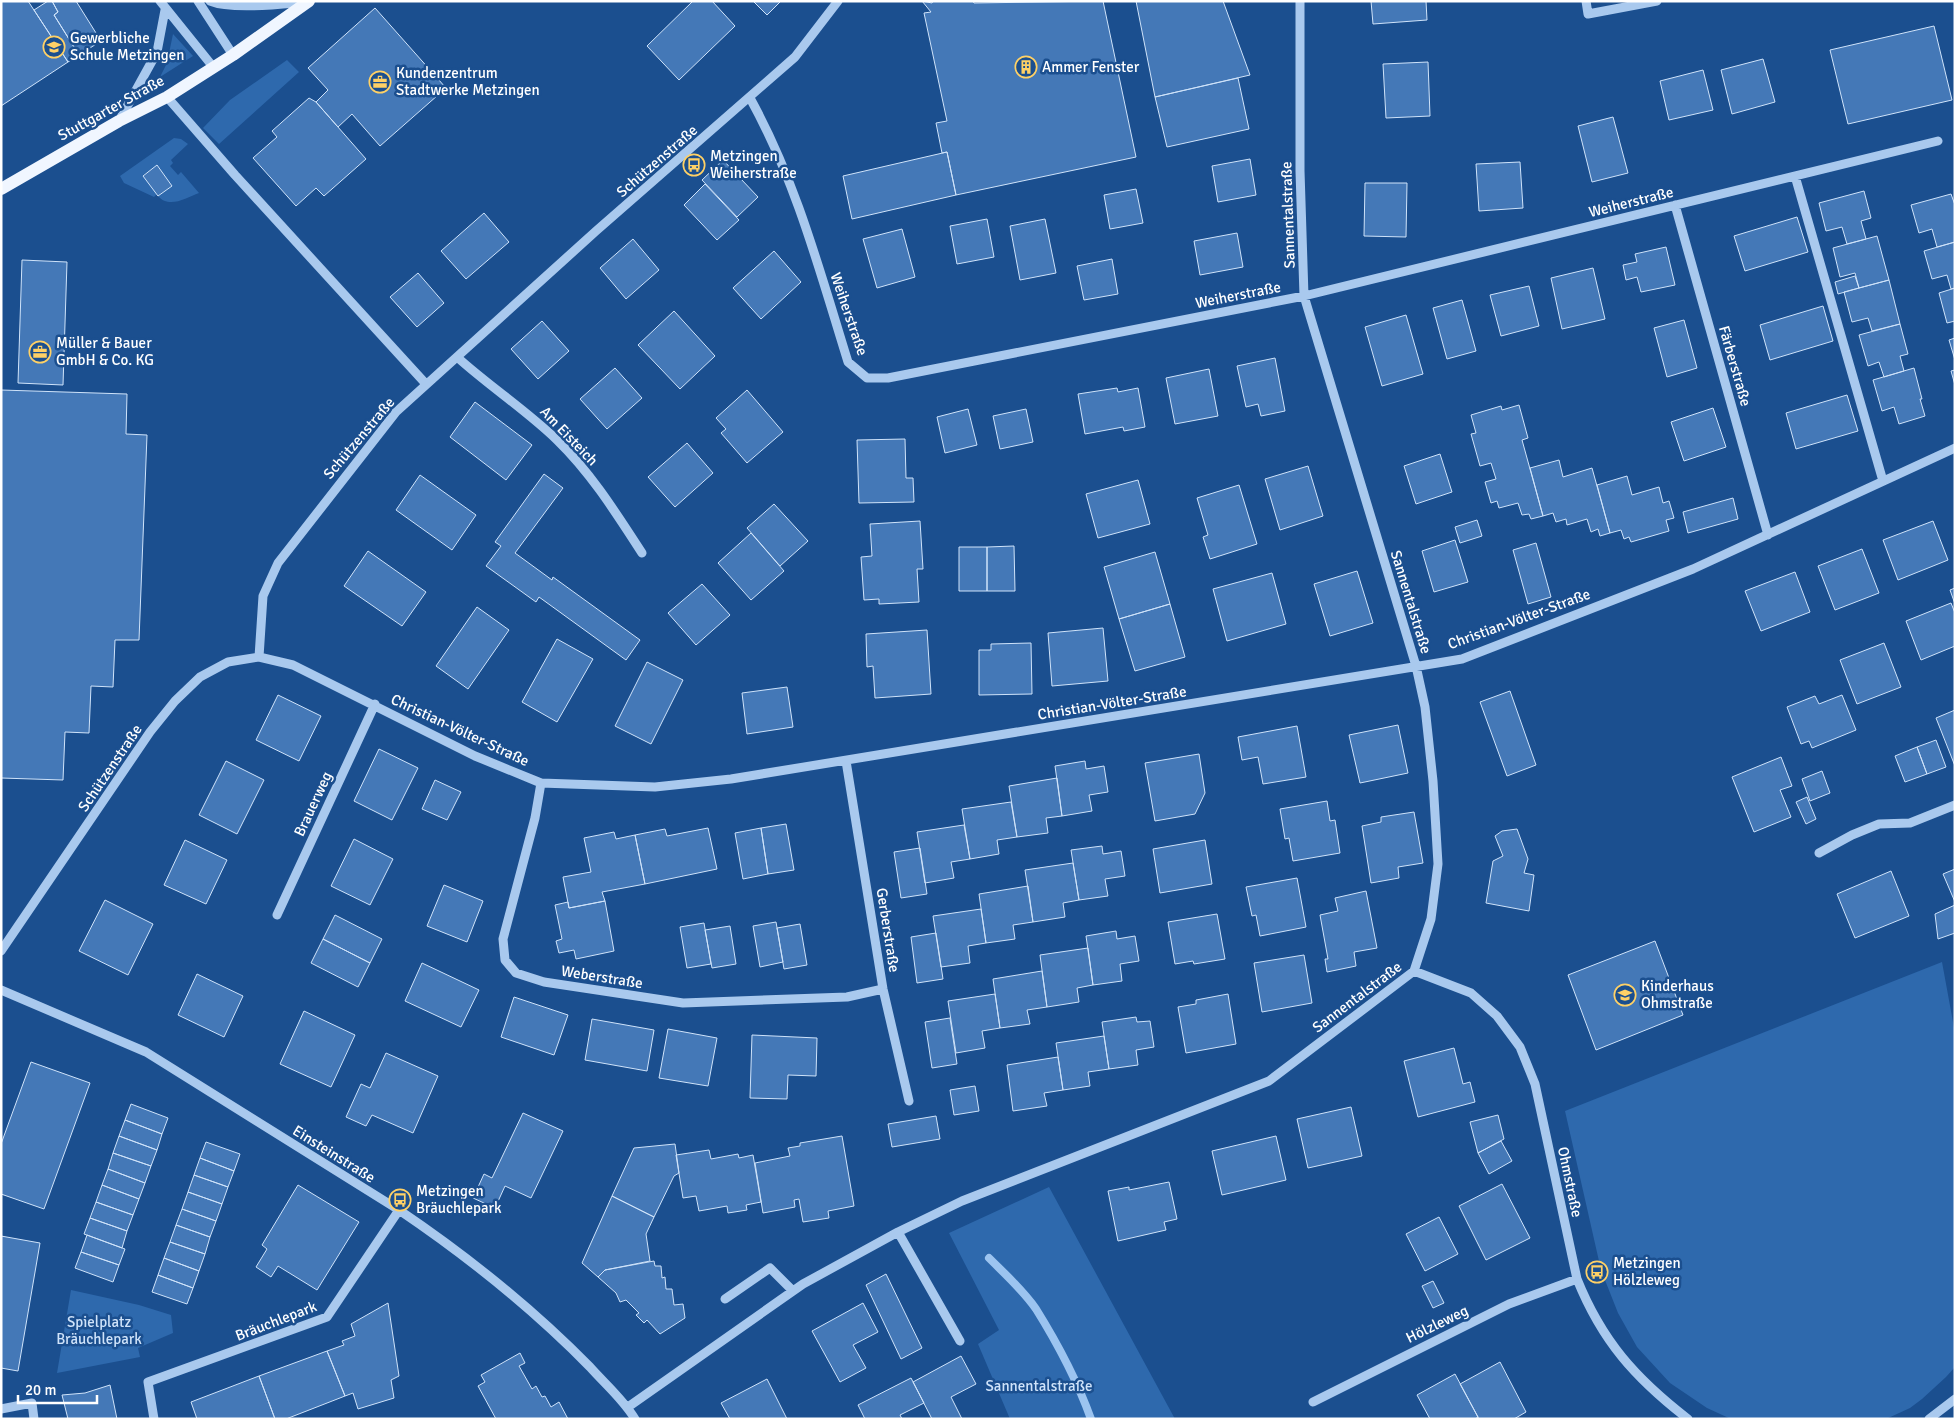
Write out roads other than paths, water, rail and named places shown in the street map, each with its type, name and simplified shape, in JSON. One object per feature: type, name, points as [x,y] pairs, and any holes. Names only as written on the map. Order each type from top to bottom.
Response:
[{"type":"main road","name":"Stuttgarter Straße","points":[[1,189],[119,120],[167,97],[214,68],[309,1]]},
{"type":"street","points":[[160,1],[165,10],[214,68]]},
{"type":"street","points":[[198,1],[233,55]]},
{"type":"street","points":[[210,1],[220,5],[278,5],[309,1]]},
{"type":"street","name":"Schützenstraße","points":[[1,951],[150,732],[175,701],[200,677],[228,662],[258,657],[263,596],[278,563],[396,412],[596,231],[795,57],[838,1]]},
{"type":"street","name":"Sannentalstraße","points":[[628,1406],[803,1284],[898,1232],[962,1201],[1269,1081],[1414,971],[1431,919],[1438,864],[1434,781],[1425,707],[1416,666],[1304,296],[1300,171],[1300,1]]},
{"type":"street","points":[[1586,1],[1588,14],[1657,1]]},
{"type":"street","points":[[119,120],[157,52],[165,10]]},
{"type":"street","points":[[167,97],[426,384]]},
{"type":"street","name":"Weiherstraße","points":[[750,98],[768,132],[802,213],[848,362],[867,378],[888,378],[953,366],[1050,345],[1214,315],[1304,296],[1938,141]]},
{"type":"street","points":[[1795,176],[1883,481]]},
{"type":"street","name":"Färberstraße","points":[[1675,205],[1768,535]]},
{"type":"street","name":"Am Eisteich","points":[[457,357],[559,442],[600,489],[642,552]]},
{"type":"street","name":"Christian-Völter-Straße","points":[[258,657],[293,665],[375,704],[475,756],[542,783],[655,787],[731,779],[1462,659],[1694,569],[1883,481],[1954,451]]},
{"type":"street","name":"Brauerweg","points":[[276,915],[375,704]]},
{"type":"street","name":"Gerberstraße","points":[[846,761],[883,989],[910,1101]]},
{"type":"street","name":"Weberstraße","points":[[542,783],[535,818],[503,939],[505,960],[516,973],[544,982],[682,1004],[847,997],[883,989]]},
{"type":"street","points":[[1819,853],[1852,835],[1879,824],[1910,823],[1955,805]]},
{"type":"street","name":"Ohmstraße","points":[[1414,971],[1471,993],[1497,1016],[1520,1047],[1536,1084],[1577,1278],[1589,1309],[1626,1362],[1660,1397],[1688,1419]]},
{"type":"street","name":"Einsteinstraße","points":[[1,990],[146,1052],[399,1210],[431,1232],[518,1299],[569,1346],[628,1406],[634,1419]]},
{"type":"street","name":"Bräuchlepark","points":[[154,1419],[148,1382],[327,1317],[399,1210]]},
{"type":"street","points":[[898,1232],[960,1341]]},
{"type":"street","points":[[726,1300],[770,1268],[793,1291]]},
{"type":"street","name":"Hölzleweg","points":[[1312,1402],[1509,1304],[1577,1278]]},
{"type":"street","points":[[1929,1419],[1955,1398]]},
{"type":"street","points":[[1,1409],[32,1403],[34,1419]]},
{"type":"waterway","points":[[989,1258],[1020,1289],[1036,1309],[1066,1362],[1091,1419]]},
{"type":"place","name":"Gewerbliche Schule Metzingen","points":[[54,47]]},
{"type":"place","name":"Ammer Fenster","points":[[1026,67]]},
{"type":"place","name":"Kundenzentrum Stadtwerke Metzingen","points":[[380,82]]},
{"type":"place","name":"Metzingen Weiherstraße","points":[[694,165]]},
{"type":"place","name":"Müller & Bauer GmbH & Co. KG","points":[[40,352]]},
{"type":"place","name":"Kinderhaus Ohmstraße","points":[[1625,995]]},
{"type":"place","name":"Metzingen Bräuchlepark","points":[[400,1200]]},
{"type":"place","name":"Metzingen Hölzleweg","points":[[1597,1272]]},
{"type":"park label","name":"Spielplatz Bräuchlepark","points":[[99,1330]]}]
